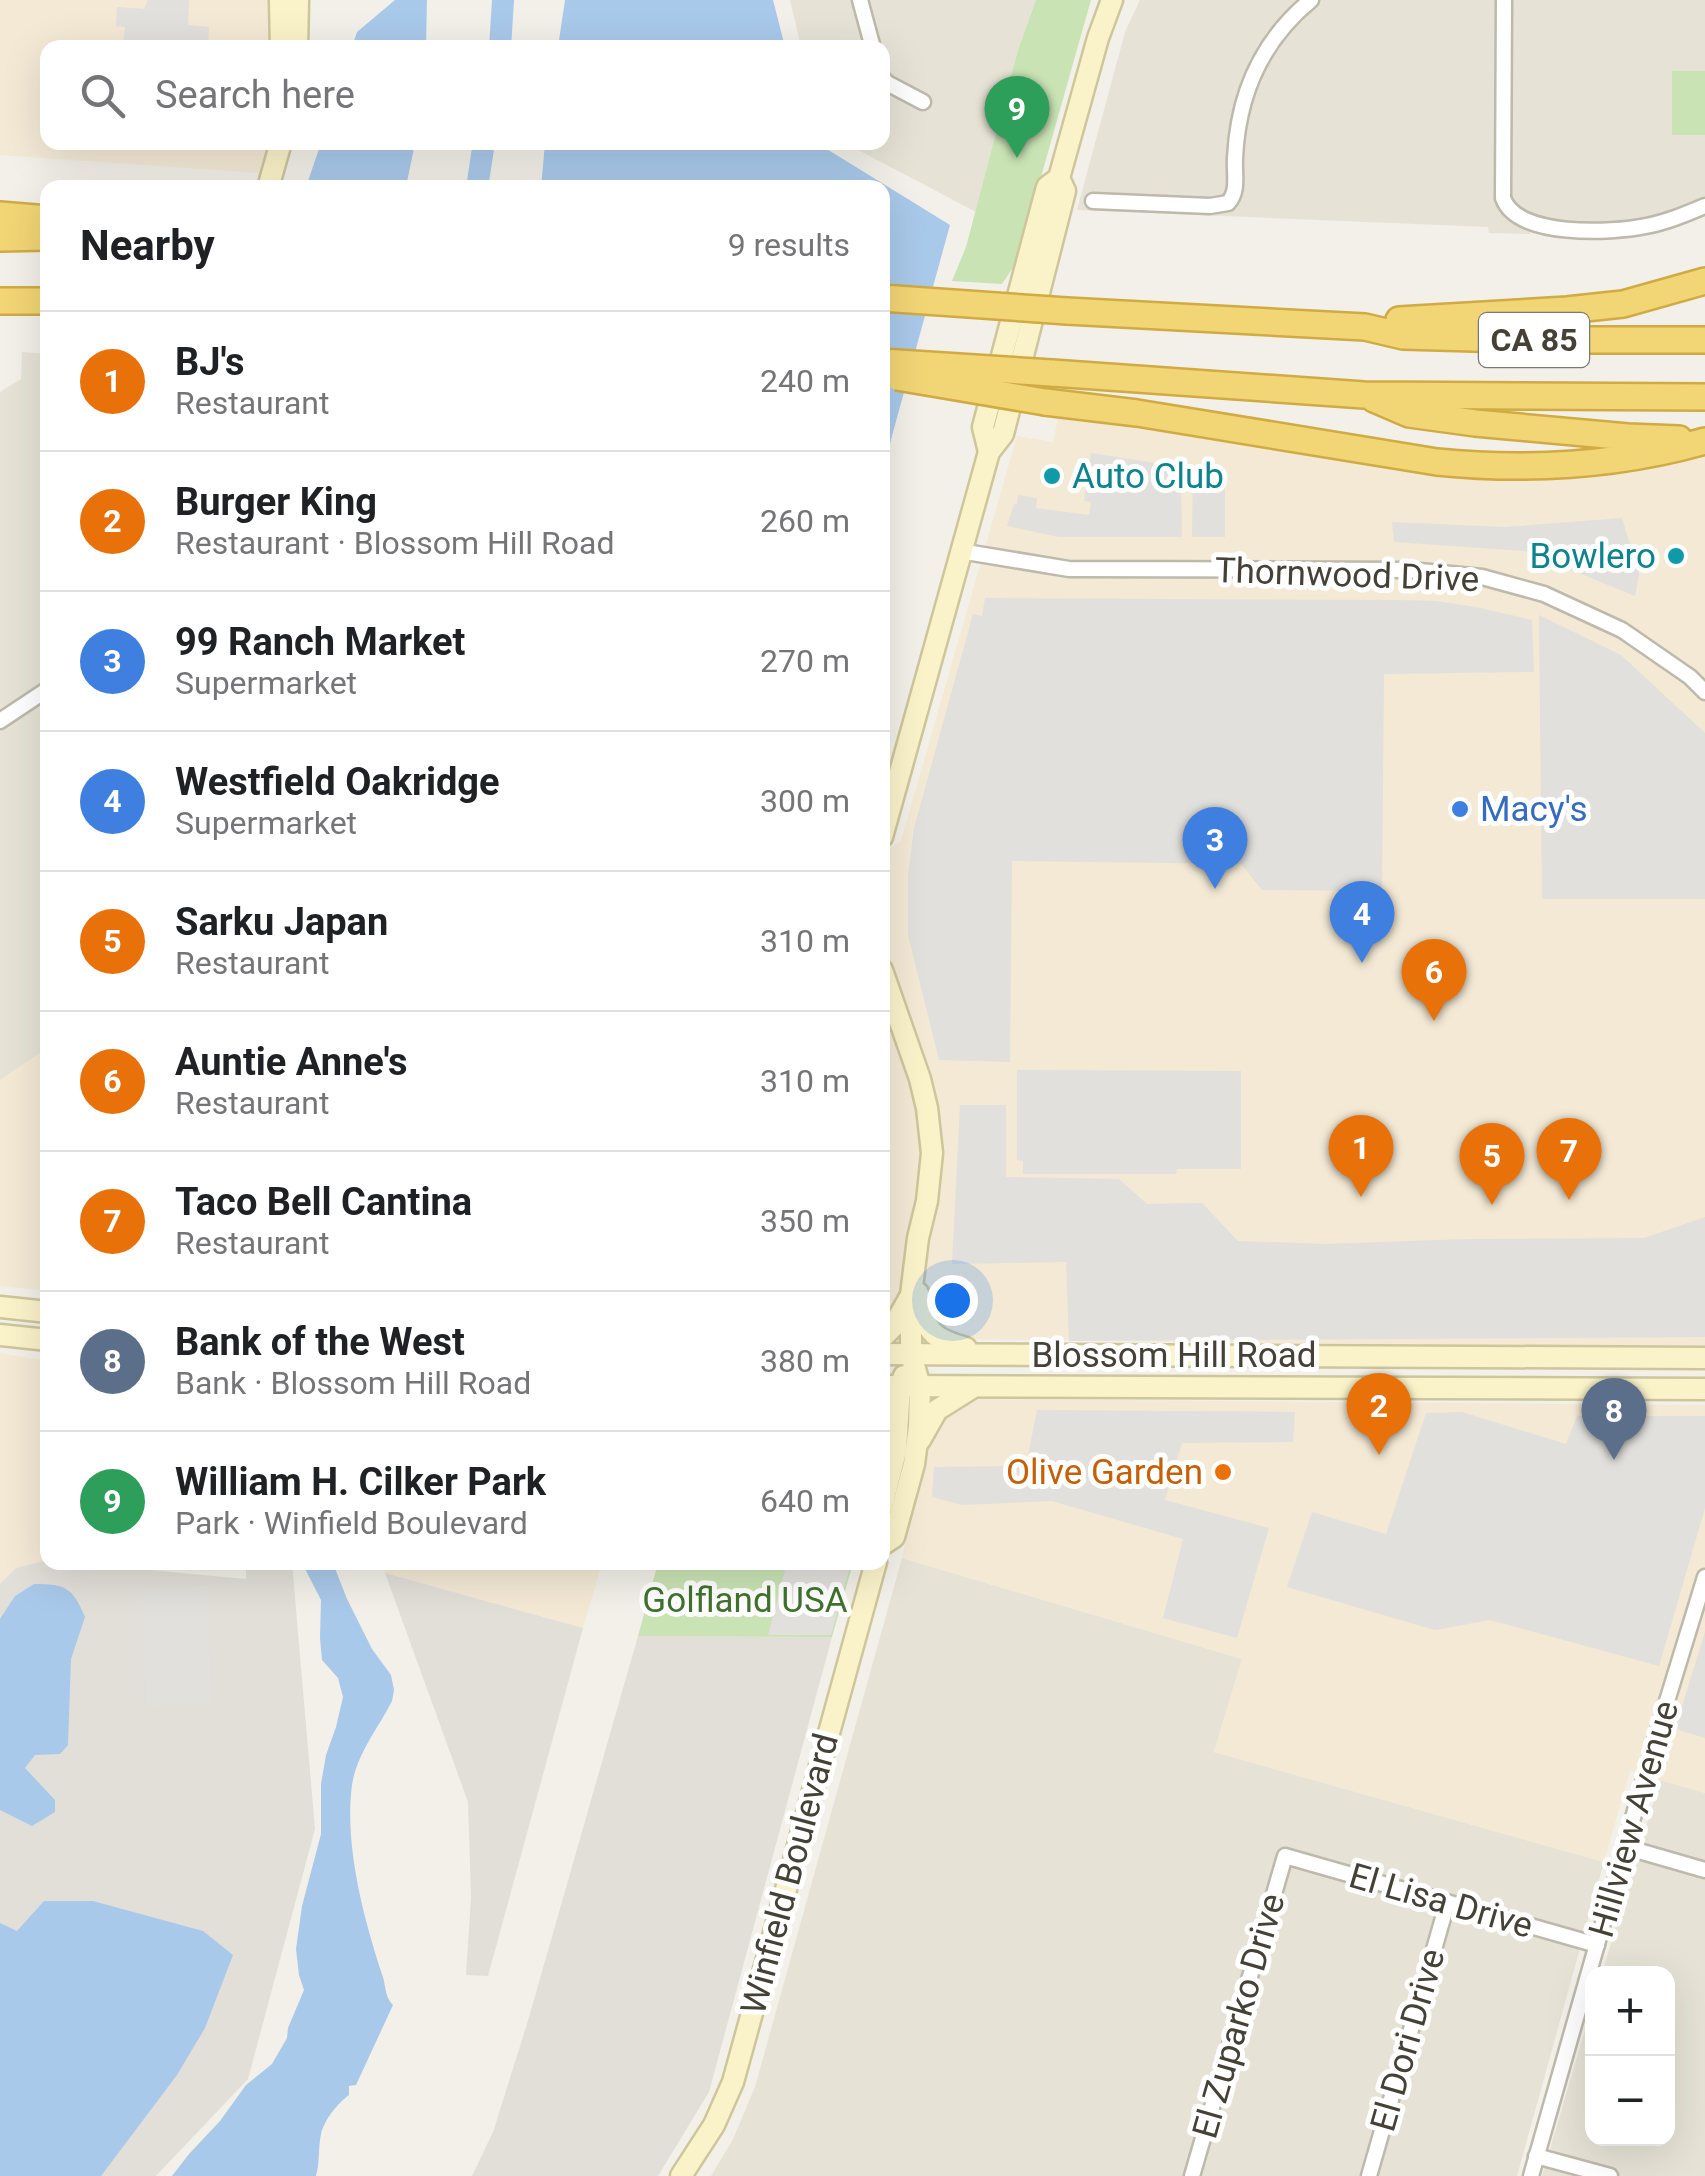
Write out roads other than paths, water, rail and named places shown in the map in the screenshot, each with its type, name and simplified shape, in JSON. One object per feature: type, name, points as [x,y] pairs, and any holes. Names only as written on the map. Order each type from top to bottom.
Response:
[{"type":"highway","points":[[0,215],[40,218]]},
{"type":"highway","points":[[0,238],[40,237]]},
{"type":"highway","points":[[1364,328],[1397,320],[1623,304],[1705,280]]},
{"type":"highway","name":"CA 85","points":[[890,299],[1364,328],[1403,336],[1705,340]]},
{"type":"highway","points":[[0,301],[40,301]]},
{"type":"highway","name":"CA 85","points":[[890,363],[1364,394],[1705,397]]},
{"type":"highway","points":[[890,375],[1437,462],[1508,467],[1600,464],[1705,440]]},
{"type":"highway","points":[[1364,394],[1409,414],[1475,423],[1628,438],[1705,440]]},
{"type":"street","points":[[280,0],[280,40]]},
{"type":"street","points":[[297,40],[298,0]]},
{"type":"street","points":[[860,0],[871,40]]},
{"type":"street","points":[[890,808],[989,452],[984,427],[1022,273],[1046,187],[1059,178],[1112,0]]},
{"type":"street","points":[[1093,201],[1228,204],[1235,192],[1238,131],[1252,78],[1276,33],[1311,0]]},
{"type":"street","points":[[1504,0],[1503,198],[1512,213],[1557,228],[1600,230],[1648,226],[1705,206]]},
{"type":"street","points":[[890,84],[924,102]]},
{"type":"street","points":[[270,180],[279,150]]},
{"type":"street","name":"Thornwood Drive","points":[[960,550],[1069,569],[1408,570],[1493,580],[1544,594],[1622,630],[1690,676],[1705,692]]},
{"type":"street","points":[[0,721],[40,694]]},
{"type":"street","points":[[890,993],[928,1108],[932,1153],[912,1286],[912,1355],[901,1386],[896,1452],[890,1475]]},
{"type":"street","points":[[890,1329],[912,1286]]},
{"type":"street","points":[[912,1286],[934,1335],[943,1342],[992,1354]]},
{"type":"street","points":[[0,1307],[40,1311]]},
{"type":"street","points":[[0,1335],[40,1339]]},
{"type":"street","name":"Blossom Hill Road","points":[[890,1354],[1705,1358]]},
{"type":"street","points":[[890,1540],[894,1537],[916,1446],[901,1386]]},
{"type":"street","name":"Blossom Hill Road","points":[[901,1386],[1705,1389]]},
{"type":"street","points":[[916,1446],[937,1410],[975,1387]]},
{"type":"street","name":"Winfield Boulevard","points":[[681,2176],[714,2125],[733,2082],[874,1570]]},
{"type":"street","name":"Hillview Avenue","points":[[1531,2176],[1705,1577]]},
{"type":"street","points":[[1625,1847],[1705,1870]]},
{"type":"street","name":"El Lisa Drive","points":[[1285,1856],[1597,1946]]},
{"type":"street","name":"El Zuparko Drive","points":[[1192,2176],[1285,1856]]},
{"type":"street","name":"El Dori Drive","points":[[1368,2176],[1447,1904]]},
{"type":"street","points":[[1536,2156],[1610,2176]]},
{"type":"water","points":[[395,0],[427,0],[426,40],[354,40],[357,32]]},
{"type":"water","points":[[565,0],[773,0],[783,40],[559,40]]},
{"type":"water","points":[[319,150],[414,150],[407,180],[308,180]]},
{"type":"water","points":[[544,150],[828,150],[877,180],[542,180]]},
{"type":"water","points":[[890,188],[950,225],[890,443]]},
{"type":"water","points":[[306,1570],[336,1570],[372,1649],[391,1675],[394,1690],[392,1701],[358,1762],[350,1808],[353,1857],[363,1907],[387,1996],[393,2005],[356,2085],[349,2086],[349,2095],[332,2112],[323,2129],[316,2176],[172,2176],[246,2085],[272,2064],[287,2038],[304,1990],[296,1949],[302,1906],[321,1834],[321,1784],[326,1755],[343,1697],[338,1678],[322,1660],[321,1600]]},
{"type":"water","points":[[34,1584],[67,1590],[85,1617],[71,1659],[68,1745],[60,1754],[35,1755],[25,1768],[55,1800],[55,1812],[32,1826],[0,1810],[0,1619],[15,1596]]},
{"type":"water","points":[[44,1901],[93,1901],[203,1931],[233,1955],[205,2028],[177,2075],[101,2176],[0,2176],[0,1923],[17,1931]]},
{"type":"waterway","points":[[500,40],[503,0]]},
{"type":"waterway","points":[[478,180],[483,150]]},
{"type":"place","name":"William H. Cilker Park","points":[[1017,158]]},
{"type":"place","name":"Auto Club","points":[[1052,476]]},
{"type":"place","name":"Bowlero","points":[[1676,556]]},
{"type":"place","name":"Macy's","points":[[1460,809]]},
{"type":"place","name":"99 Ranch Market","points":[[1215,889]]},
{"type":"place","name":"Westfield Oakridge","points":[[1362,963]]},
{"type":"place","name":"Auntie Anne's","points":[[1434,1021]]},
{"type":"place","name":"BJ's","points":[[1361,1197]]},
{"type":"place","name":"Taco Bell Cantina","points":[[1569,1200]]},
{"type":"place","name":"Sarku Japan","points":[[1492,1205]]},
{"type":"place","name":"Burger King","points":[[1379,1455]]},
{"type":"place","name":"Bank of the West","points":[[1614,1460]]},
{"type":"place","name":"Olive Garden","points":[[1223,1472]]},
{"type":"park label","name":"Golfland USA","points":[[745,1600]]}]
